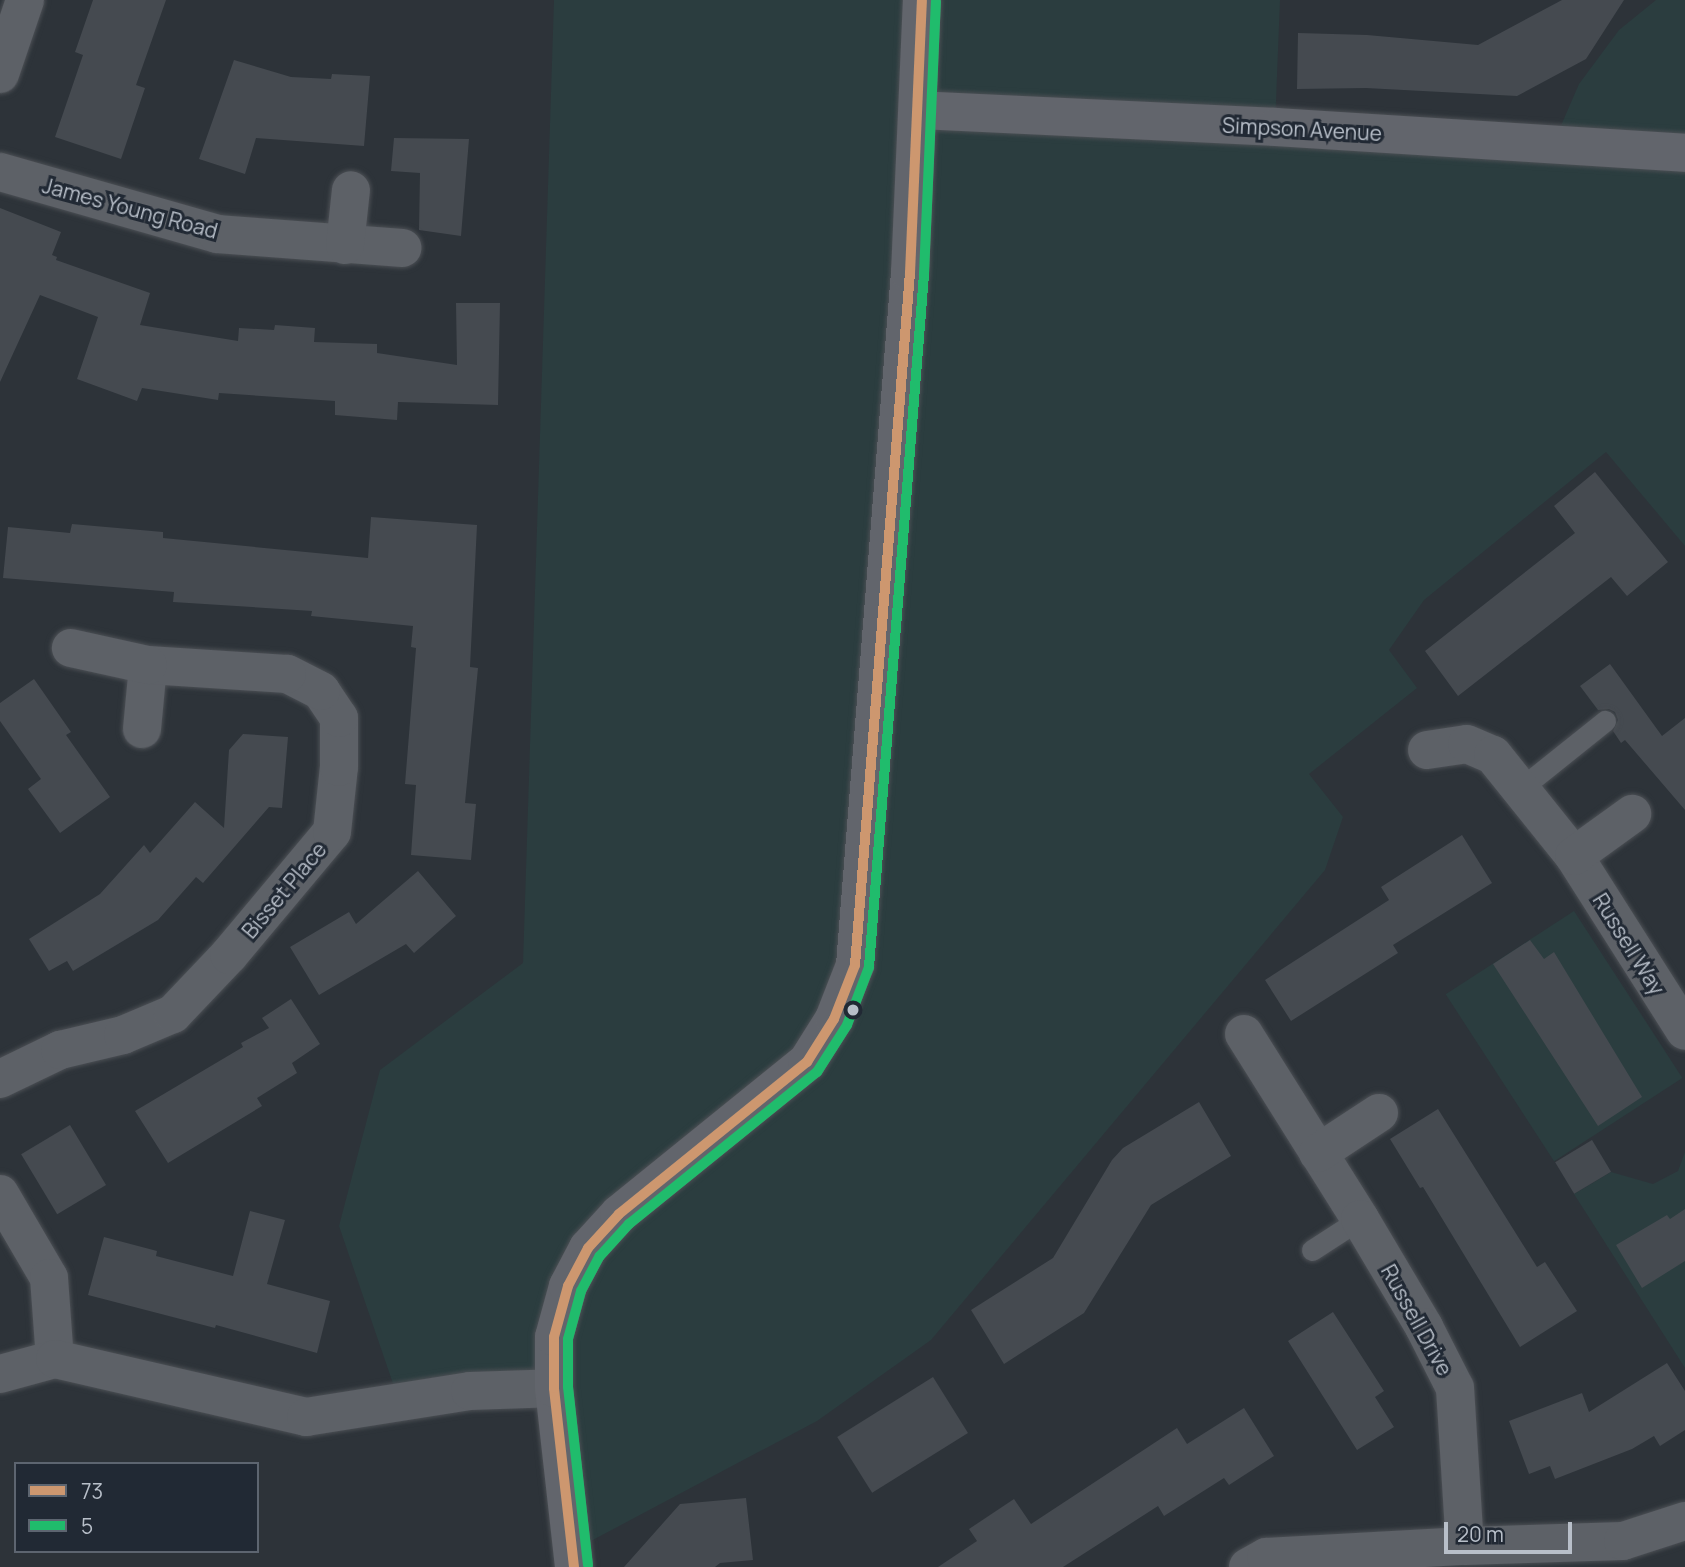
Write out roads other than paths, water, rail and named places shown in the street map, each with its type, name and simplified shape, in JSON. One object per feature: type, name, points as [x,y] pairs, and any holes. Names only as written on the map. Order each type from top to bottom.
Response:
[{"type":"street","points":[[0,74],[25,0]]},
{"type":"street","points":[[574,1567],[554,1388],[554,1336],[568,1286],[587,1248],[619,1214],[807,1062],[834,1019],[855,965],[910,273],[922,0]]},
{"type":"street","name":"Simpson Avenue","points":[[918,110],[1275,127],[1685,153]]},
{"type":"street","name":"James Young Road","points":[[0,172],[217,233],[402,248]]},
{"type":"street","points":[[345,244],[351,190]]},
{"type":"street","name":"Bisset Place","points":[[0,1079],[60,1050],[123,1035],[173,1014],[229,955],[332,832],[339,767],[339,719],[321,691],[287,674],[148,665],[71,648]]},
{"type":"street","points":[[142,729],[148,665]]},
{"type":"street","name":"Russell Way","points":[[1427,750],[1468,744],[1493,755],[1574,856],[1685,1031]]},
{"type":"street","points":[[1574,856],[1632,814]]},
{"type":"street","name":"Russell Drive","points":[[1244,1034],[1360,1219],[1424,1327],[1455,1388],[1465,1546]]},
{"type":"street","points":[[1318,1153],[1379,1113]]},
{"type":"street","points":[[0,1194],[49,1278],[55,1359]]},
{"type":"street","points":[[0,1374],[55,1359],[306,1417],[470,1391],[554,1388]]},
{"type":"street","points":[[1248,1567],[1266,1557],[1465,1546],[1623,1554],[1685,1521]]},
{"type":"lane","points":[[1520,789],[1605,721]]},
{"type":"lane","points":[[1312,1250],[1360,1219]]}]
